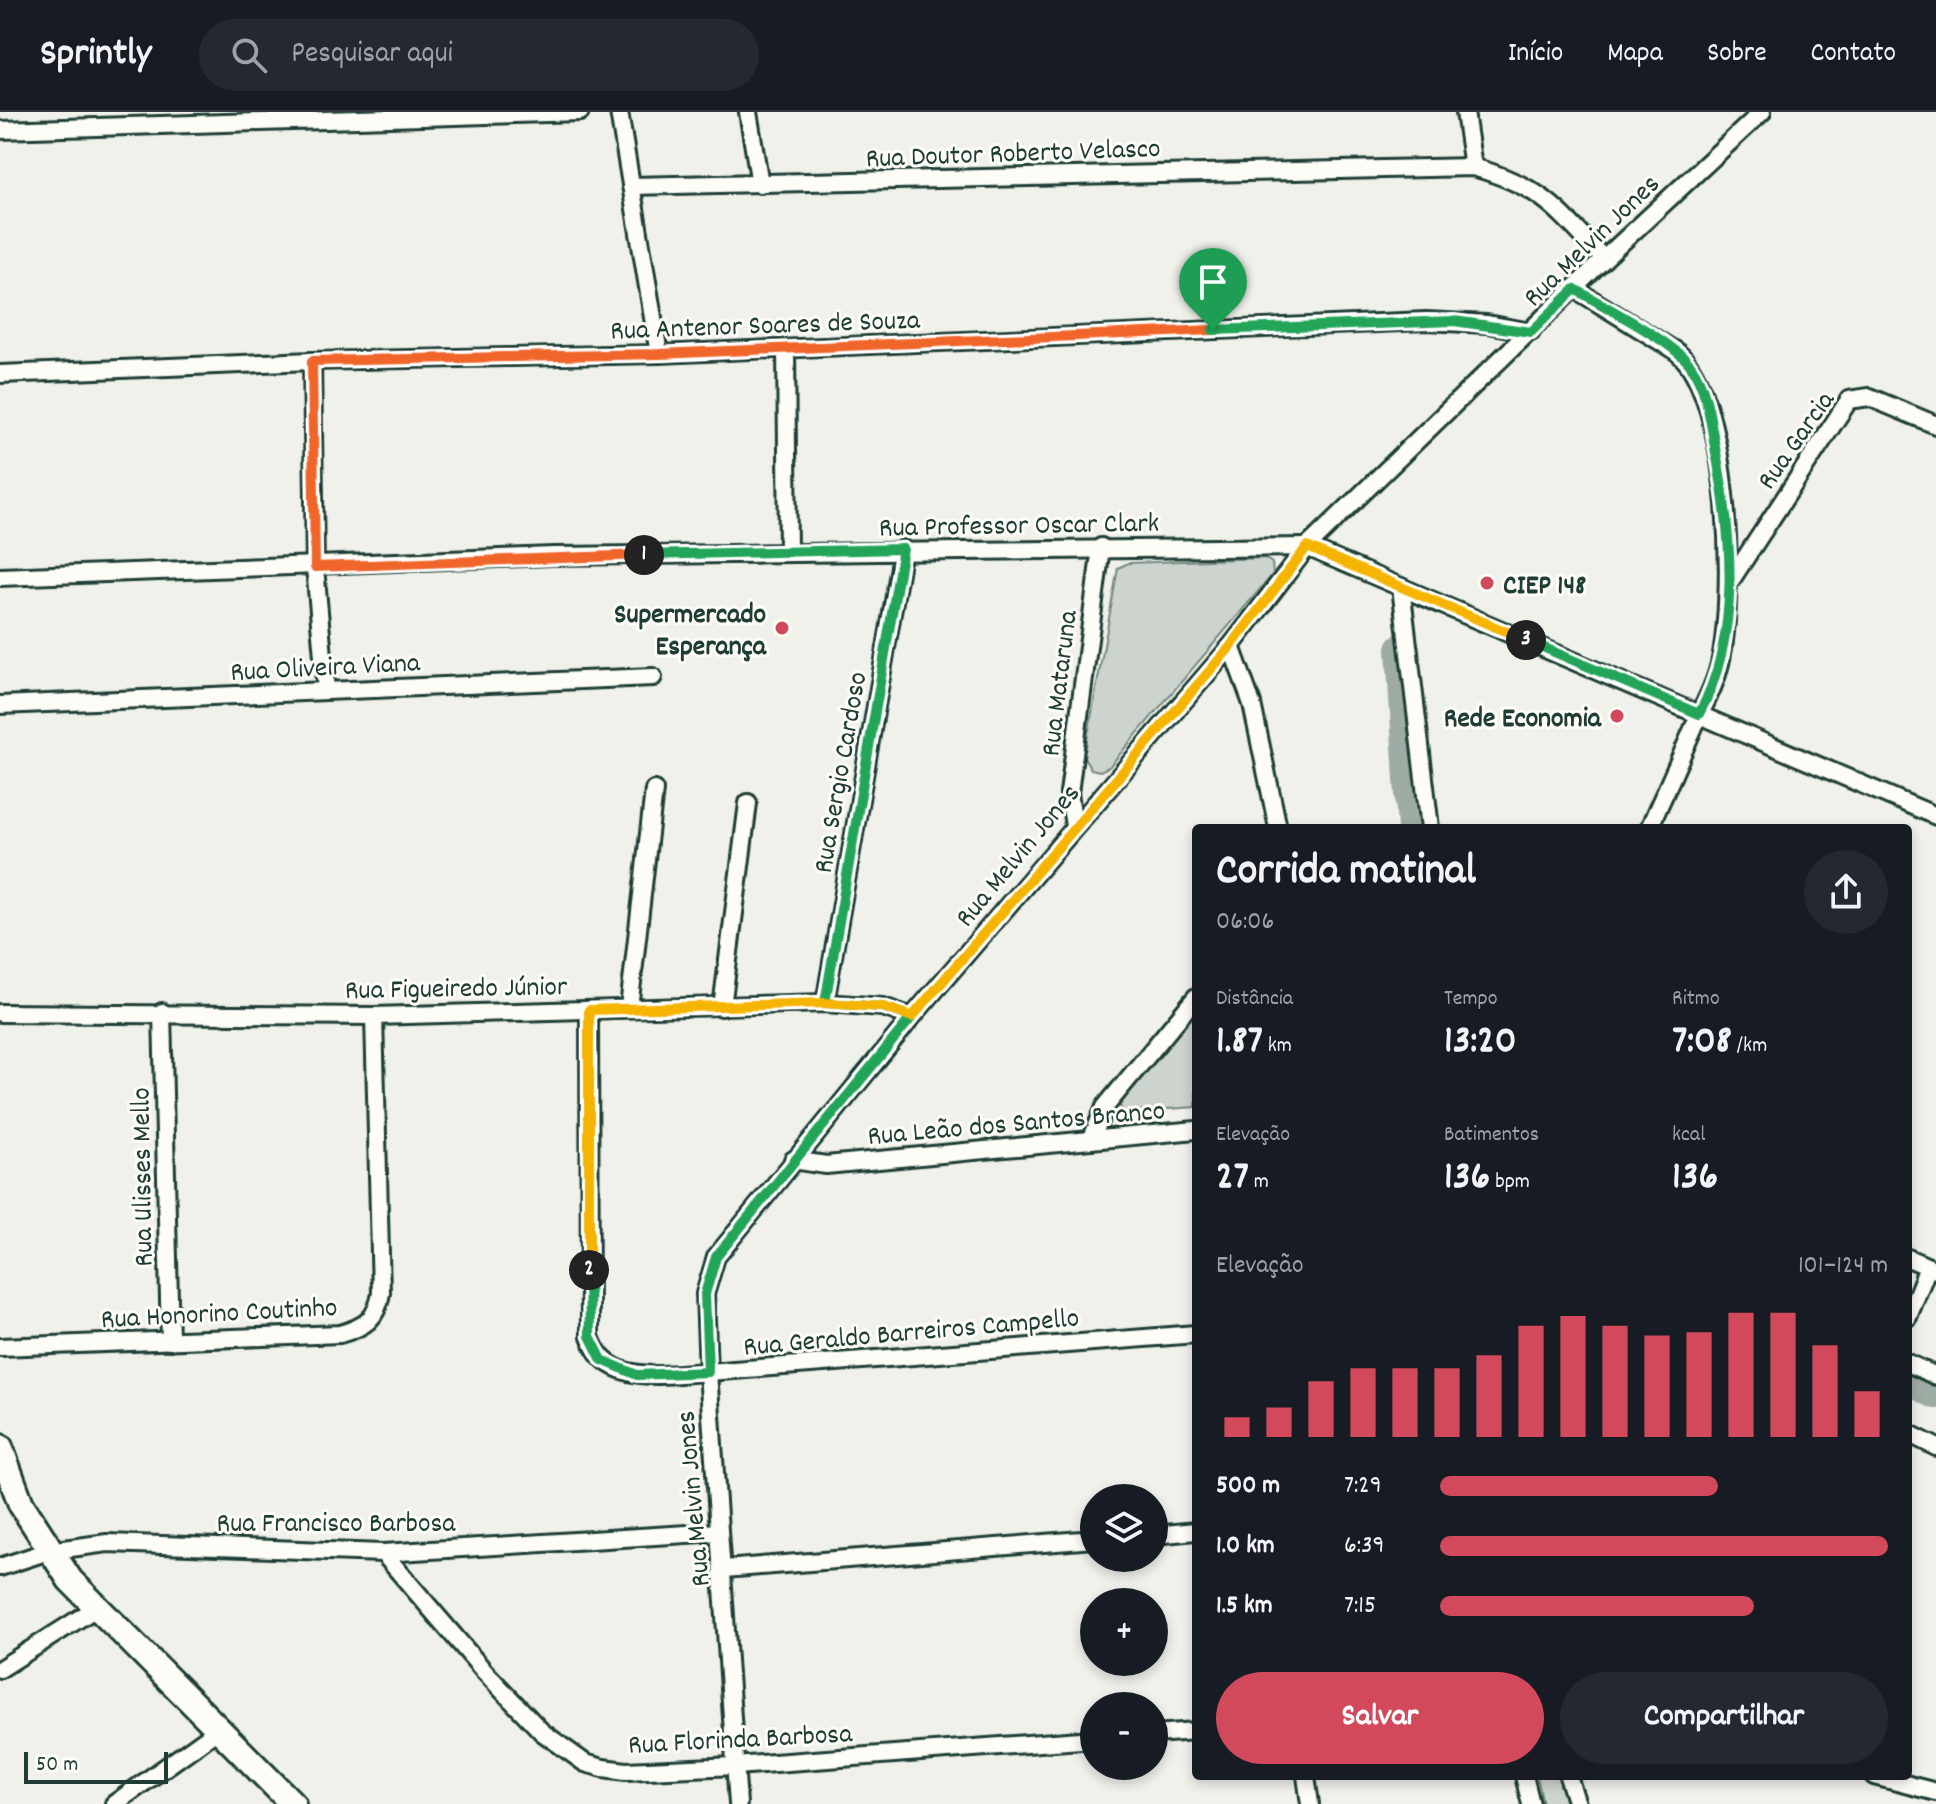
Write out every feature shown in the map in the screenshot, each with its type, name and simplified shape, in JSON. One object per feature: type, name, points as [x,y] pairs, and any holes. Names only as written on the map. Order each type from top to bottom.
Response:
[{"type":"main road","points":[[2,1459],[21,1504],[49,1551],[96,1608],[293,1804]]},
{"type":"street","points":[[0,130],[580,112]]},
{"type":"street","points":[[619,112],[659,354]]},
{"type":"street","points":[[748,112],[760,184]]},
{"type":"street","points":[[1465,112],[1473,167]]},
{"type":"street","name":"Rua Melvin Jones","points":[[738,1804],[705,1294],[708,1275],[725,1243],[912,1017],[1231,646],[1307,547],[1604,259],[1762,112]]},
{"type":"street","name":"Rua Doutor Roberto Velasco","points":[[631,186],[1473,167],[1530,187],[1554,206],[1604,259]]},
{"type":"street","points":[[1575,289],[1677,352],[1698,379],[1706,398],[1728,515],[1728,585],[1719,670],[1651,824]]},
{"type":"street","name":"Rua Antenor Soares de Souza","points":[[0,374],[312,361],[659,354],[1426,321],[1476,323],[1531,332]]},
{"type":"street","points":[[786,349],[788,552]]},
{"type":"street","points":[[312,361],[315,567],[326,690]]},
{"type":"street","name":"Rua Garcia","points":[[1728,585],[1849,400],[1869,397],[1936,425]]},
{"type":"street","name":"Rua Mataruna","points":[[1074,826],[1069,793],[1101,547]]},
{"type":"street","name":"Rua Professor Oscar Clark","points":[[0,577],[554,556],[903,549],[1307,547],[1936,816]]},
{"type":"street","name":"Rua Sergio Cardoso","points":[[825,1003],[903,549]]},
{"type":"street","points":[[1401,587],[1430,824]]},
{"type":"street","points":[[1231,646],[1252,704],[1277,824]]},
{"type":"street","name":"Rua Oliveira Viana","points":[[0,705],[653,677]]},
{"type":"street","points":[[629,1008],[654,790]]},
{"type":"street","points":[[722,1007],[748,803]]},
{"type":"street","points":[[1091,1140],[1105,1107],[1192,1002]]},
{"type":"street","name":"Rua Figueiredo Júnior","points":[[0,1013],[374,1016],[825,1003],[883,1007],[912,1017]]},
{"type":"street","name":"Rua Geraldo Barreiros Campello","points":[[589,1010],[590,1336],[594,1350],[618,1369],[637,1375],[708,1372],[1192,1334]]},
{"type":"street","name":"Rua Ulisses Mello","points":[[162,1012],[170,1341]]},
{"type":"street","name":"Rua Honorino Coutinho","points":[[0,1347],[340,1334],[358,1329],[375,1315],[381,1293],[374,1016]]},
{"type":"street","name":"Rua Leão dos Santos Branco","points":[[793,1160],[826,1165],[1192,1130]]},
{"type":"street","points":[[1912,1260],[1932,1268],[1912,1309]]},
{"type":"street","points":[[1912,1365],[1936,1376]]},
{"type":"street","points":[[1912,1435],[1936,1447]]},
{"type":"street","points":[[1168,1534],[1192,1531]]},
{"type":"street","name":"Rua Francisco Barbosa","points":[[0,1567],[49,1551],[107,1543],[383,1553],[719,1532]]},
{"type":"street","points":[[724,1569],[1080,1540]]},
{"type":"street","name":"Rua Florinda Barbosa","points":[[383,1553],[522,1711],[564,1750],[585,1763],[626,1771],[735,1766],[1080,1740]]},
{"type":"street","points":[[0,1669],[96,1608]]},
{"type":"street","points":[[114,1804],[219,1729]]},
{"type":"street","points":[[1168,1733],[1192,1731]]},
{"type":"street","points":[[1307,1780],[1310,1804]]},
{"type":"street","points":[[1525,1780],[1531,1804]]},
{"type":"street","points":[[1569,1780],[1577,1804]]},
{"type":"street","points":[[1890,1780],[1936,1792]]},
{"type":"shaded area","points":[[1265,558],[1272,563],[1273,574],[1109,767],[1100,771],[1091,769],[1084,757],[1118,568],[1128,563]]},
{"type":"shaded area","points":[[1192,1016],[1192,1107],[1123,1112],[1117,1100]]},
{"type":"shaded area","points":[[1538,1780],[1559,1780],[1566,1804],[1543,1804]]},
{"type":"waterway","points":[[1403,649],[1414,824]]},
{"type":"waterway","points":[[1912,1379],[1936,1392]]},
{"type":"place","name":"CIEP 148","points":[[1487,583]]},
{"type":"place","name":"Supermercado Esperança","points":[[782,628]]},
{"type":"place","name":"Rede Economia","points":[[1617,716]]},
{"type":"route","points":[[1213,330],[659,354],[312,361],[315,567],[554,556],[903,549],[825,1003],[883,1007],[912,1017],[716,1257],[708,1275],[705,1294],[708,1372],[637,1375],[602,1360],[594,1350],[590,1336],[589,1010],[825,1003],[864,1004],[883,1007],[912,1017],[1231,646],[1307,547],[1699,714],[1719,670],[1724,641],[1729,563],[1728,515],[1706,398],[1691,366],[1677,352],[1575,289],[1531,332],[1454,321],[1213,330]]}]
